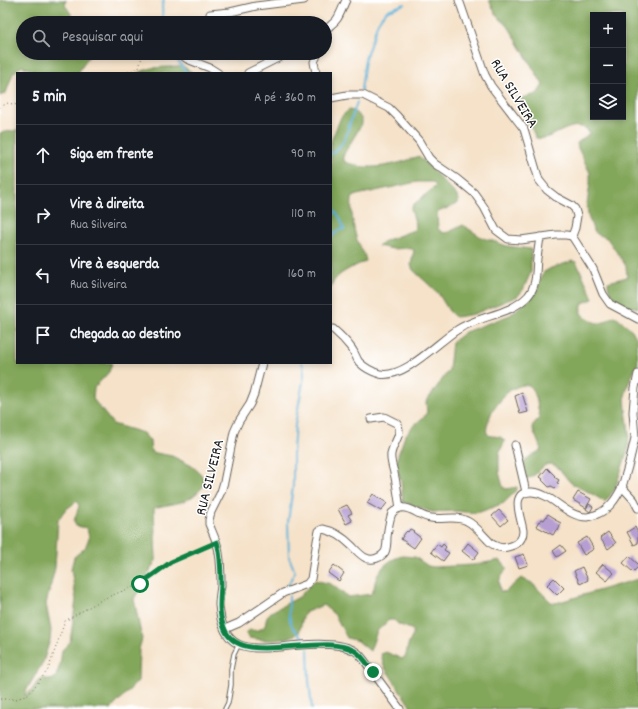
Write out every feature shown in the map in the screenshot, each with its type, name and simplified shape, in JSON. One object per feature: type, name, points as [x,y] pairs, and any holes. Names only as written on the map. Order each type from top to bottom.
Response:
[{"type":"street","points":[[210,14],[304,0]]},
{"type":"street","points":[[332,23],[337,18],[346,0]]},
{"type":"street","name":"RUA SILVEIRA","points":[[459,0],[485,75],[491,86],[524,129],[539,180],[547,190],[575,209],[577,216],[572,236]]},
{"type":"street","points":[[190,60],[216,72]]},
{"type":"street","points":[[250,72],[274,60]]},
{"type":"street","points":[[314,60],[316,72]]},
{"type":"street","points":[[332,98],[347,95],[363,95],[389,108],[419,141],[429,158],[435,164],[474,193],[484,207],[496,230],[502,235],[514,240],[566,234],[572,236],[593,269],[603,294],[610,304],[638,319]]},
{"type":"street","points":[[332,330],[345,340],[353,350],[359,362],[369,370],[381,374],[394,373],[406,368],[418,361],[427,352],[459,328],[507,310],[529,295],[535,283],[540,237]]},
{"type":"street","name":"RUA SILVEIRA","points":[[224,629],[220,609],[221,572],[219,552],[209,520],[224,482],[234,432],[250,404],[262,364]]},
{"type":"street","points":[[400,709],[364,660],[357,653],[347,648],[310,644],[255,648],[233,641],[224,629],[239,623],[283,593],[307,584],[311,579],[316,541],[319,531],[323,529],[337,534],[364,557],[370,560],[377,558],[384,553],[386,548],[389,521],[392,513],[400,508],[417,512],[424,517],[432,519],[456,518],[465,520],[472,524],[493,545],[505,549],[521,540],[523,532],[518,512],[518,504],[521,496],[526,492],[534,492],[544,495],[573,514],[587,517],[599,513],[610,506],[622,487],[633,449],[635,438],[633,412],[638,374]]},
{"type":"street","points":[[371,419],[384,418],[398,424],[400,433],[391,454],[391,461],[400,508]]},
{"type":"street","points":[[515,445],[526,492]]},
{"type":"street","points":[[622,487],[634,500],[638,508]]},
{"type":"lane","points":[[225,709],[232,685],[231,669],[234,654],[239,644]]},
{"type":"path","points":[[127,72],[139,68],[141,60]]},
{"type":"path","points":[[0,107],[8,103],[16,105]]},
{"type":"path","points":[[0,699],[16,699],[28,695],[48,670],[65,621],[103,600],[140,584],[171,562],[217,542]]},
{"type":"green space","points":[[0,0],[66,0],[65,5],[72,16],[16,16],[16,60],[86,60],[79,72],[36,72],[22,66],[13,73],[6,93],[0,96]]},
{"type":"green space","points":[[489,0],[638,0],[638,308],[621,303],[611,294],[609,290],[608,282],[627,277],[626,266],[607,238],[597,234],[593,230],[588,215],[587,204],[590,173],[577,143],[589,134],[587,129],[573,127],[548,137],[536,138],[518,99],[537,94],[543,85],[508,26],[496,15]]},
{"type":"green space","points":[[183,66],[192,72],[140,72],[151,68]]},
{"type":"green space","points":[[349,110],[354,111],[362,119],[362,124],[343,157],[345,162],[363,167],[380,167],[419,156],[457,196],[459,201],[457,203],[437,213],[438,229],[443,233],[449,232],[463,225],[481,237],[507,246],[531,249],[531,272],[523,290],[518,296],[474,314],[455,317],[449,311],[438,293],[413,270],[411,265],[414,250],[409,248],[393,249],[378,246],[382,242],[414,230],[416,225],[411,210],[413,205],[436,186],[432,182],[417,182],[357,195],[352,198],[354,230],[357,240],[365,255],[366,261],[340,274],[332,286],[332,139],[341,117]]},
{"type":"green space","points":[[16,130],[16,364],[112,364],[109,372],[94,388],[93,399],[113,424],[143,433],[150,441],[151,452],[172,456],[192,466],[201,474],[205,484],[194,496],[182,502],[154,508],[156,560],[134,599],[142,639],[139,649],[138,681],[111,709],[0,709],[0,133]],"holes":[[[77,501],[79,506],[74,521],[76,526],[87,528],[89,538],[85,548],[74,557],[71,569],[76,600],[70,642],[62,650],[60,665],[56,676],[52,680],[42,678],[25,696],[26,691],[43,662],[50,640],[51,630],[46,604],[55,568],[58,520],[64,511]]]},
{"type":"green space","points":[[573,261],[578,265],[593,299],[583,303],[581,311],[582,315],[589,320],[598,323],[602,323],[617,317],[632,330],[637,339],[638,363],[629,382],[625,396],[629,433],[628,450],[615,489],[605,502],[571,483],[558,468],[552,464],[546,465],[533,476],[526,478],[524,463],[528,458],[541,450],[532,426],[539,418],[536,398],[530,386],[523,385],[509,391],[501,399],[492,412],[487,429],[488,435],[500,437],[505,441],[499,453],[499,472],[503,487],[506,489],[517,487],[515,492],[504,503],[475,513],[454,511],[432,512],[403,502],[401,481],[396,465],[398,455],[405,436],[412,427],[427,414],[426,402],[449,370],[452,342],[465,332],[510,315],[534,295],[544,272],[551,268]]},
{"type":"green space","points":[[403,556],[415,557],[428,566],[434,567],[473,565],[500,560],[507,568],[499,581],[500,591],[505,592],[521,578],[532,583],[551,602],[556,603],[638,579],[638,709],[412,709],[384,666],[381,654],[386,652],[402,659],[406,655],[408,645],[413,635],[413,630],[398,624],[394,620],[389,620],[377,631],[370,651],[358,641],[347,638],[335,615],[323,605],[304,613],[299,633],[293,636],[274,640],[262,640],[249,638],[246,633],[250,630],[258,630],[265,626],[267,616],[271,612],[299,597],[315,580],[331,584],[348,597],[371,594],[375,581],[383,567],[394,559]]},
{"type":"building","points":[[522,393],[528,412],[520,414],[515,396]]},
{"type":"building","points":[[547,468],[555,476],[554,477],[559,480],[557,483],[559,484],[555,488],[551,486],[549,487],[540,477]]},
{"type":"building","points":[[578,492],[591,499],[586,508],[573,500]]},
{"type":"building","points":[[373,494],[387,503],[381,511],[367,503]]},
{"type":"building","points":[[589,504],[593,507],[590,512],[586,509]]},
{"type":"building","points":[[347,505],[352,513],[348,515],[352,521],[346,524],[338,509]]},
{"type":"building","points":[[499,510],[508,520],[501,526],[492,516]]},
{"type":"building","points":[[548,514],[561,523],[558,531],[556,530],[553,535],[536,526],[539,521],[540,522],[542,519],[544,520]]},
{"type":"building","points":[[635,527],[638,533],[638,543],[634,545],[627,532]]},
{"type":"building","points":[[410,529],[421,538],[414,548],[401,539]]},
{"type":"building","points":[[608,532],[616,543],[608,549],[600,538]]},
{"type":"building","points":[[587,537],[594,549],[584,555],[577,543]]},
{"type":"building","points":[[468,543],[479,552],[473,560],[462,551]]},
{"type":"building","points":[[437,544],[441,547],[443,544],[446,547],[444,550],[449,553],[443,561],[431,552]]},
{"type":"building","points":[[561,545],[566,551],[557,557],[553,551]]},
{"type":"building","points":[[524,554],[528,565],[519,568],[515,557]]},
{"type":"building","points":[[629,556],[638,564],[638,567],[633,572],[623,563]]},
{"type":"building","points":[[603,564],[614,573],[607,581],[596,572]]},
{"type":"building","points":[[334,565],[344,573],[339,581],[328,573]]},
{"type":"building","points":[[582,567],[588,580],[580,584],[574,571]]},
{"type":"building","points":[[554,578],[564,588],[557,595],[547,585]]},
{"type":"waterway","points":[[163,16],[162,6],[164,0]]},
{"type":"waterway","points":[[361,90],[365,59],[378,22],[388,10],[405,4]]},
{"type":"waterway","points":[[177,60],[186,72]]},
{"type":"waterway","points":[[332,153],[340,146],[345,138],[357,102]]},
{"type":"waterway","points":[[332,207],[340,218],[344,229],[339,230],[332,236]]},
{"type":"waterway","points":[[287,587],[295,572],[289,557],[288,522],[293,486],[295,425],[304,376],[302,364]]},
{"type":"waterway","points":[[289,596],[289,614],[292,627],[307,641]]},
{"type":"waterway","points":[[308,649],[312,709]]},
{"type":"route","points":[[140,584],[171,562],[217,542],[221,572],[219,603],[220,615],[226,633],[233,641],[247,647],[255,648],[310,644],[347,648],[353,650],[361,656],[373,672]]}]
